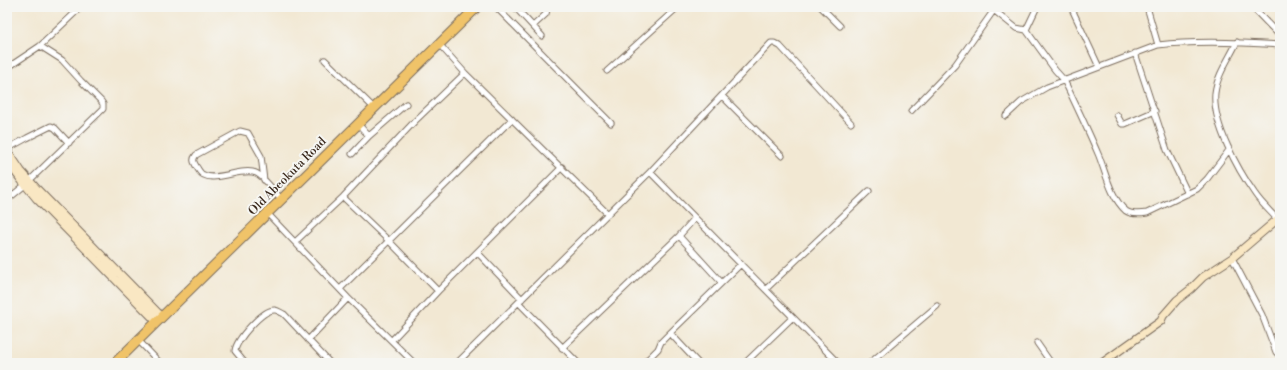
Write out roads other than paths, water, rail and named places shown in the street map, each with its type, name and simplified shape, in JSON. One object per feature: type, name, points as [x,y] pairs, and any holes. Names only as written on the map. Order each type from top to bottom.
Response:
[{"type":"highway","name":"Old Abeokuta Road","points":[[115,363],[477,7]]},
{"type":"street","points":[[7,68],[40,46],[81,7]]},
{"type":"street","points":[[496,7],[611,123]]},
{"type":"street","points":[[515,7],[542,36]]},
{"type":"street","points":[[533,26],[546,14],[547,10],[544,7]]},
{"type":"street","points":[[607,71],[678,7]]},
{"type":"street","points":[[821,7],[840,26]]},
{"type":"street","points":[[1026,30],[1037,7]]},
{"type":"street","points":[[1071,7],[1099,67]]},
{"type":"street","points":[[1147,7],[1158,45]]},
{"type":"street","points":[[1252,7],[1280,36]]},
{"type":"street","points":[[911,111],[955,65],[992,9],[1016,28],[1026,30],[1064,80],[1096,149],[1114,195],[1121,206],[1128,212],[1139,214],[1147,213],[1197,189],[1203,184],[1229,150]]},
{"type":"street","points":[[1006,116],[1021,102],[1048,87],[1158,45],[1180,42],[1280,44]]},
{"type":"street","points":[[1102,363],[1161,321],[1162,316],[1177,300],[1203,277],[1232,258],[1278,218],[1256,195],[1244,177],[1229,150],[1216,111],[1215,93],[1220,75],[1237,42]]},
{"type":"street","points":[[457,363],[650,172],[771,44],[774,43],[780,46],[851,123]]},
{"type":"street","points":[[439,44],[465,73],[608,214]]},
{"type":"street","points":[[7,200],[27,183],[103,109],[103,104],[62,60],[40,46]]},
{"type":"street","points":[[1135,53],[1167,150],[1188,194]]},
{"type":"street","points":[[325,60],[374,108]]},
{"type":"street","points":[[295,242],[343,197],[415,120],[465,73]]},
{"type":"street","points":[[722,96],[782,156]]},
{"type":"street","points":[[352,154],[369,136],[406,104]]},
{"type":"street","points":[[1117,115],[1122,124],[1125,124],[1155,110]]},
{"type":"street","points":[[340,289],[512,119]]},
{"type":"street","points":[[358,124],[369,136]]},
{"type":"street","points":[[69,143],[55,128],[51,126],[26,138],[7,150],[36,198],[159,319]]},
{"type":"street","points":[[264,180],[261,156],[248,133],[243,131],[240,131],[196,155],[193,161],[201,173],[205,176],[212,177],[250,171],[257,173],[281,199]]},
{"type":"street","points":[[7,161],[27,183]]},
{"type":"street","points":[[392,340],[438,291],[562,167]]},
{"type":"street","points":[[650,172],[766,289],[792,318],[838,363]]},
{"type":"street","points":[[766,289],[869,191]]},
{"type":"street","points":[[343,197],[438,291]]},
{"type":"street","points":[[267,213],[348,298],[414,363]]},
{"type":"street","points":[[562,348],[679,236],[695,218]]},
{"type":"street","points":[[679,236],[721,282]]},
{"type":"street","points":[[477,252],[562,348],[578,363]]},
{"type":"street","points":[[1232,258],[1262,315],[1276,352],[1280,356]]},
{"type":"street","points":[[644,363],[658,349],[661,342],[670,332],[741,264]]},
{"type":"street","points":[[308,340],[348,298]]},
{"type":"street","points":[[870,363],[937,306]]},
{"type":"street","points":[[245,363],[235,351],[235,346],[254,322],[270,311],[275,310],[284,314],[330,363]]},
{"type":"street","points":[[744,363],[792,318]]},
{"type":"street","points":[[670,332],[698,363]]},
{"type":"street","points":[[138,340],[160,363]]},
{"type":"street","points":[[1037,343],[1052,363]]}]
